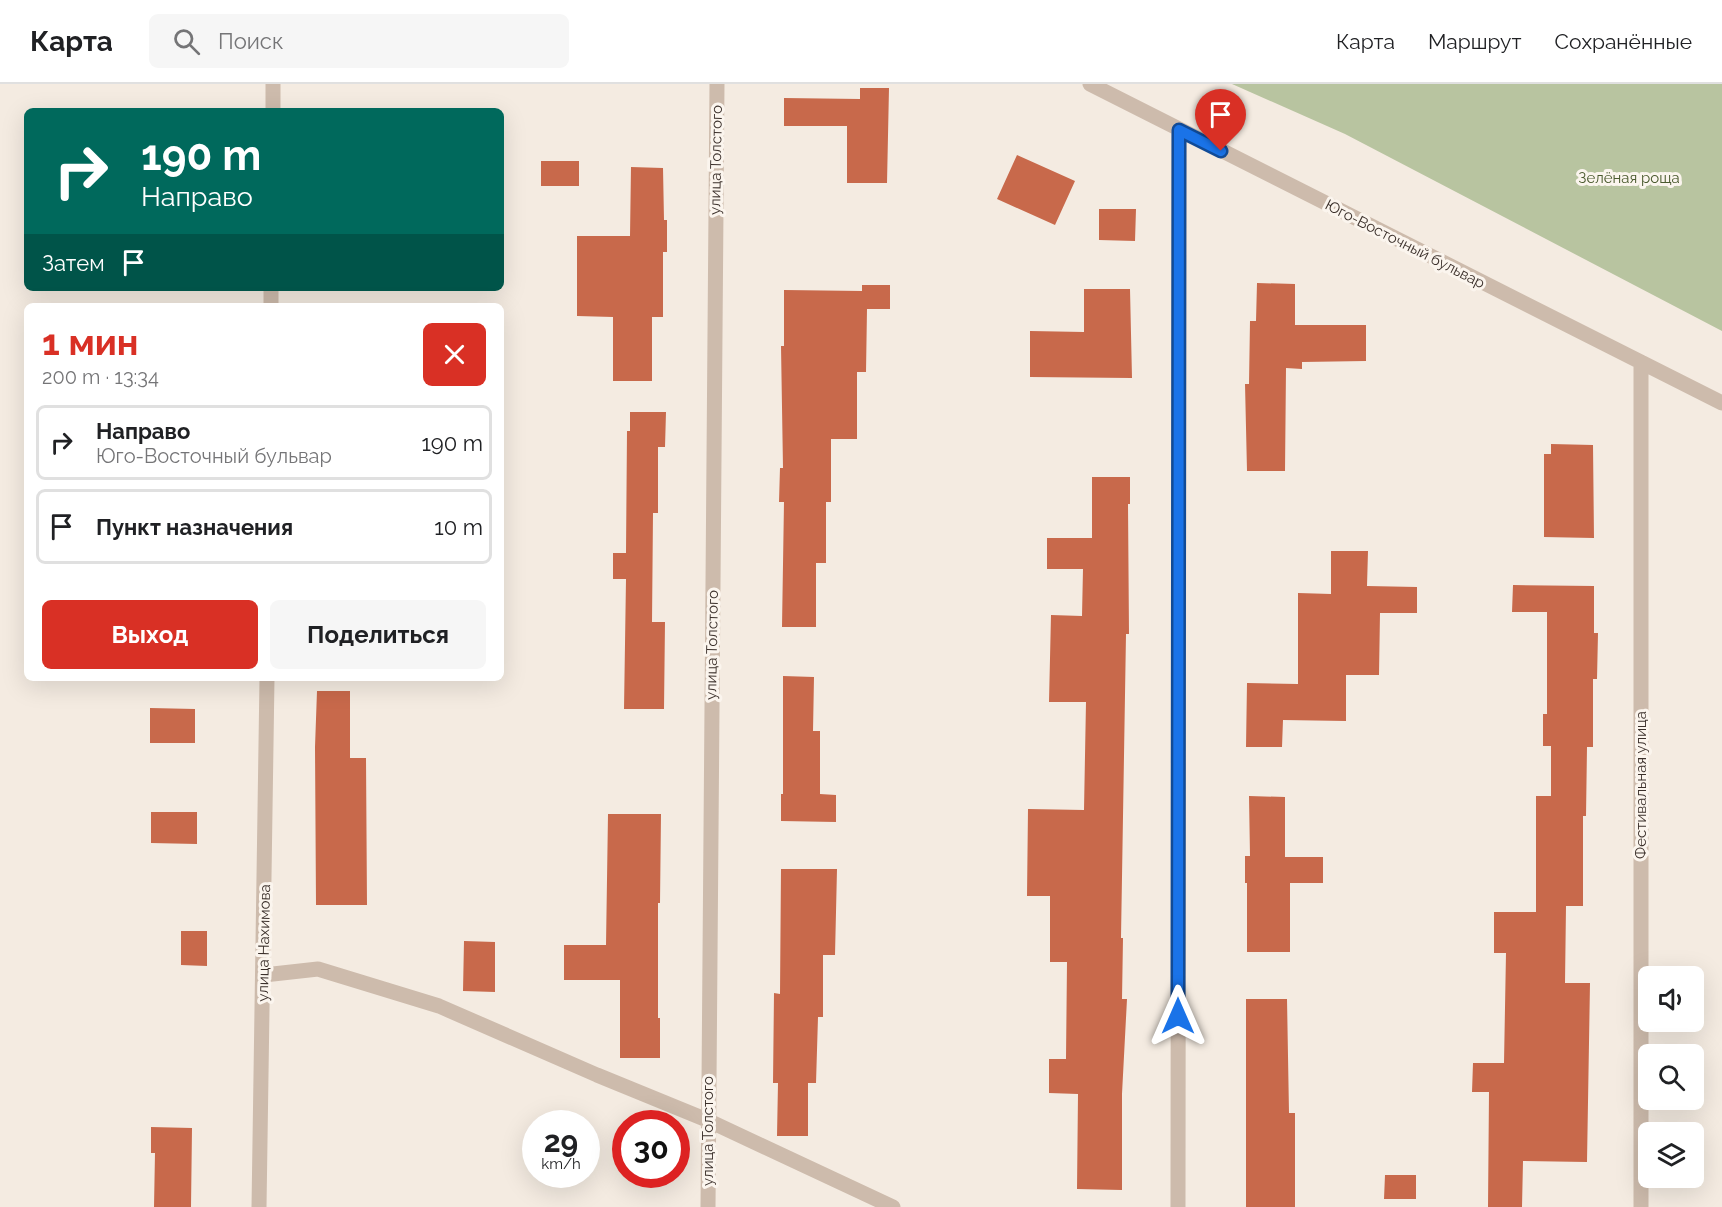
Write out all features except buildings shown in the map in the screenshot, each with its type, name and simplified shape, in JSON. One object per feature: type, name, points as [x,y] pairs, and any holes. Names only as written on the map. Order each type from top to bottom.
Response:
[{"type":"street","points":[[273,84],[273,108]]},
{"type":"street","name":"улица Толстого","points":[[708,1207],[717,84]]},
{"type":"street","name":"Юго-Восточный бульвар","points":[[1089,84],[1722,403]]},
{"type":"street","points":[[1178,1207],[1179,130]]},
{"type":"street","name":"Фестивальная улица","points":[[1641,362],[1641,1207]]},
{"type":"street","name":"улица Нахимова","points":[[259,1207],[267,681]]},
{"type":"street","points":[[264,975],[318,969],[439,1006],[707,1120],[893,1207]]},
{"type":"green space","name":"Зелёная роща","points":[[1232,84],[1722,84],[1722,331],[1345,134]]},
{"type":"route","points":[[1178,1016],[1179,130],[1221,151]]}]
